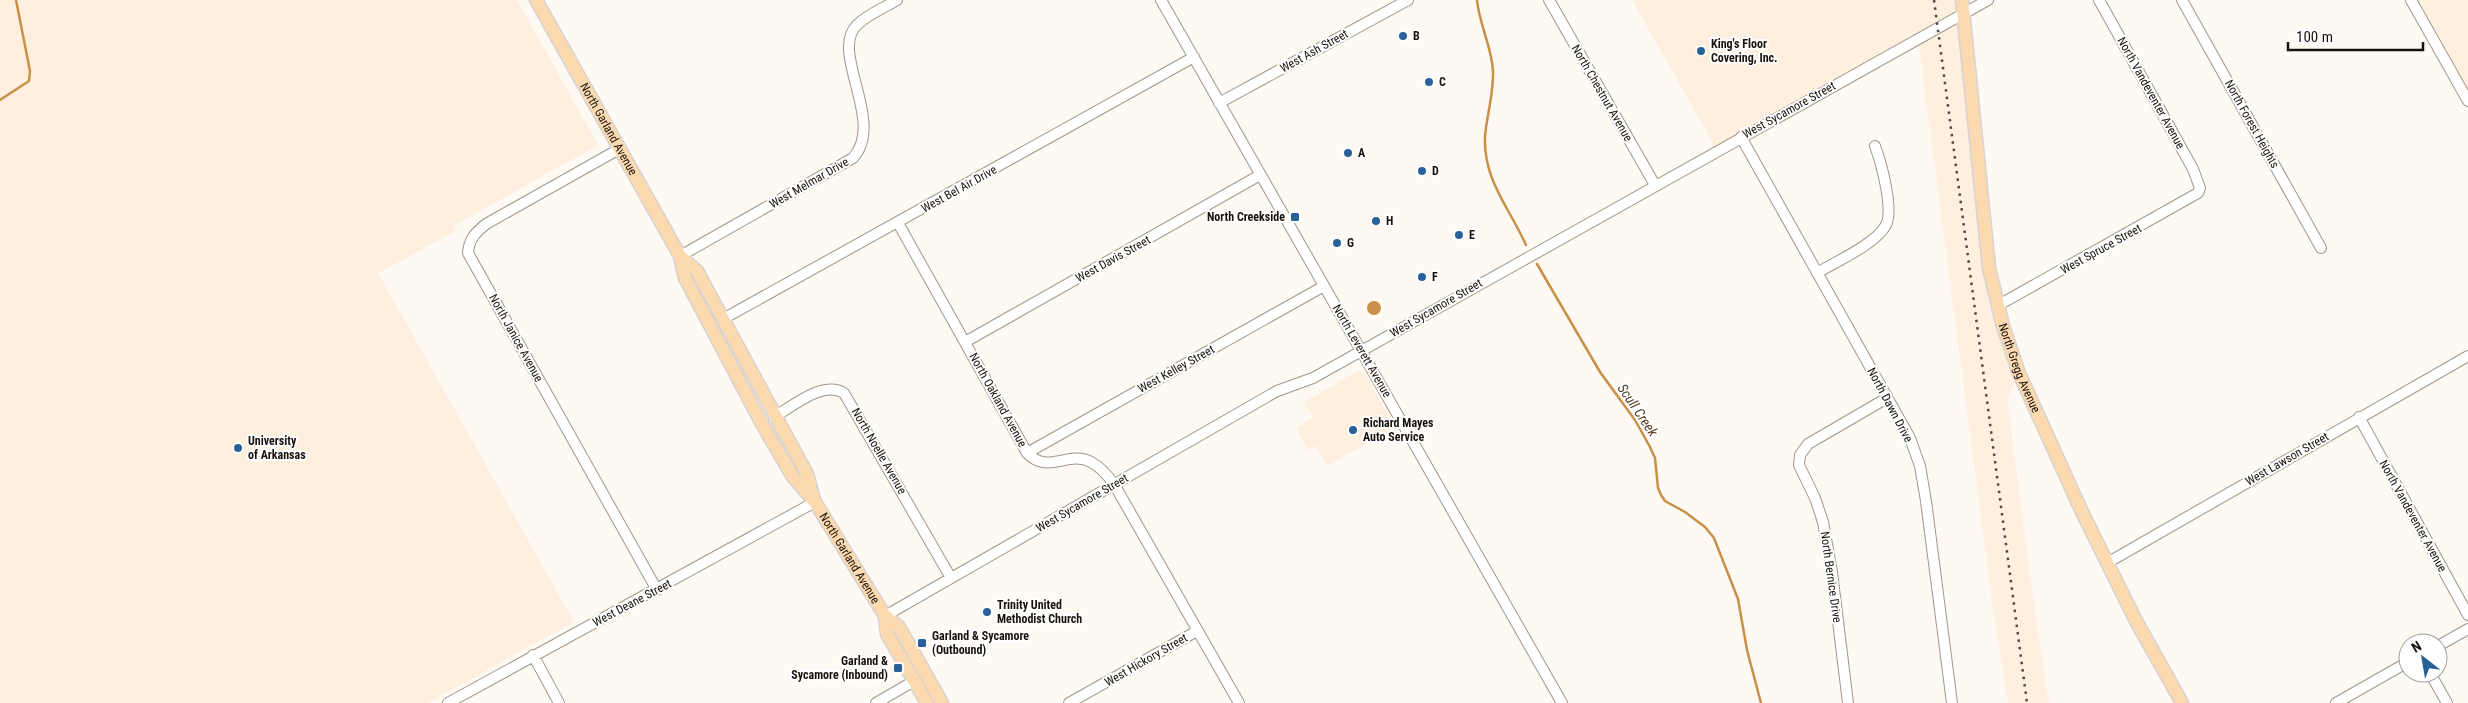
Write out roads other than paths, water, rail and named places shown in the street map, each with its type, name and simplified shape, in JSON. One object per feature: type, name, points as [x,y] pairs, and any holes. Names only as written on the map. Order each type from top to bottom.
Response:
[{"type":"main road","name":"North Garland Avenue","points":[[536,0],[621,148],[680,256],[685,278],[761,422],[795,481],[815,502],[885,616],[899,627],[942,703]]},
{"type":"main road","name":"North Gregg Avenue","points":[[1963,6],[1989,268],[1997,306],[2020,373],[2108,563],[2182,703]]},
{"type":"main road","name":"North Garland Avenue","points":[[680,256],[697,271],[774,417],[807,474],[815,502]]},
{"type":"main road","name":"North Garland Avenue","points":[[885,616],[887,634],[927,703]]},
{"type":"street","name":"West Melmar Drive","points":[[680,256],[853,158],[861,149],[864,135],[863,121],[848,48],[856,26],[897,0]]},
{"type":"street","name":"North Leverett Avenue","points":[[1161,0],[1562,703]]},
{"type":"street","name":"West Ash Street","points":[[1219,103],[1408,0]]},
{"type":"street","name":"North Chestnut Avenue","points":[[1548,0],[1655,185]]},
{"type":"street","name":"West Sycamore Street","points":[[885,616],[1277,392],[1313,378],[1741,137],[1963,6],[1988,0]]},
{"type":"street","name":"North Vandeventer Avenue","points":[[2099,0],[2193,170],[2200,188]]},
{"type":"street","name":"North Forest Heights","points":[[2182,0],[2320,248]]},
{"type":"street","points":[[2411,0],[2468,100]]},
{"type":"street","name":"West Bel Air Drive","points":[[722,319],[1194,57]]},
{"type":"street","name":"North Dawn Drive","points":[[1741,137],[1910,438],[1920,466],[1952,703]]},
{"type":"street","points":[[1817,272],[1862,246],[1879,234],[1887,224],[1888,212],[1881,164],[1875,146]]},
{"type":"street","name":"North Janice Avenue","points":[[621,148],[486,224],[476,232],[469,242],[468,253],[657,590]]},
{"type":"street","name":"West Davis Street","points":[[965,342],[1260,175]]},
{"type":"street","name":"West Spruce Street","points":[[1997,306],[2161,216],[2198,193],[2200,188]]},
{"type":"street","name":"North Oakland Avenue","points":[[898,223],[1027,452],[1033,459],[1044,463],[1076,458],[1090,462],[1105,472],[1114,484],[1239,703]]},
{"type":"street","name":"West Kelley Street","points":[[1027,452],[1324,286]]},
{"type":"street","name":"West Lawson Street","points":[[2108,563],[2358,417],[2468,356]]},
{"type":"street","name":"North Noelle Avenue","points":[[774,417],[826,388],[839,389],[848,396],[951,578]]},
{"type":"street","name":"North Bernice Drive","points":[[1848,703],[1832,572],[1823,522],[1816,498],[1799,465],[1800,455],[1808,444],[1888,398]]},
{"type":"street","name":"North Vandeventer Avenue","points":[[2358,417],[2468,616]]},
{"type":"street","name":"West Deane Street","points":[[448,703],[815,502]]},
{"type":"street","points":[[2448,640],[2468,629]]},
{"type":"street","name":"West Hickory Street","points":[[1069,703],[1197,631]]},
{"type":"street","points":[[533,655],[559,703]]},
{"type":"street","points":[[2336,703],[2398,668]]},
{"type":"street","points":[[876,703],[914,681]]},
{"type":"street","points":[[2436,683],[2447,703]]},
{"type":"waterway","points":[[0,100],[29,81],[30,71],[16,0]]},
{"type":"waterway","name":"Scull Creek","points":[[1477,0],[1493,71],[1485,136],[1485,152],[1498,193],[1526,245]]},
{"type":"waterway","name":"Scull Creek","points":[[1537,264],[1600,372],[1635,420],[1650,447],[1655,458],[1658,488],[1661,495],[1665,501],[1685,512],[1705,527],[1714,538],[1738,599],[1747,650],[1761,703]]},
{"type":"railway","points":[[1934,0],[2027,703]]},
{"type":"place","name":"B","points":[[1403,36]]},
{"type":"place","name":"King's Floor Covering, Inc.","points":[[1701,51]]},
{"type":"place","name":"C","points":[[1429,82]]},
{"type":"place","name":"A","points":[[1348,153]]},
{"type":"place","name":"D","points":[[1422,171]]},
{"type":"place","name":"North Creekside","points":[[1295,217]]},
{"type":"place","name":"H","points":[[1376,221]]},
{"type":"place","name":"E","points":[[1459,235]]},
{"type":"place","name":"G","points":[[1337,243]]},
{"type":"place","name":"F","points":[[1422,277]]},
{"type":"place","name":"Richard Mayes Auto Service","points":[[1353,430]]},
{"type":"place","name":"University of Arkansas","points":[[238,448]]},
{"type":"place","name":"Trinity United Methodist Church","points":[[987,612]]},
{"type":"place","name":"Garland & Sycamore (Outbound)","points":[[922,643]]},
{"type":"place","name":"Garland & Sycamore (Inbound)","points":[[898,668]]}]
